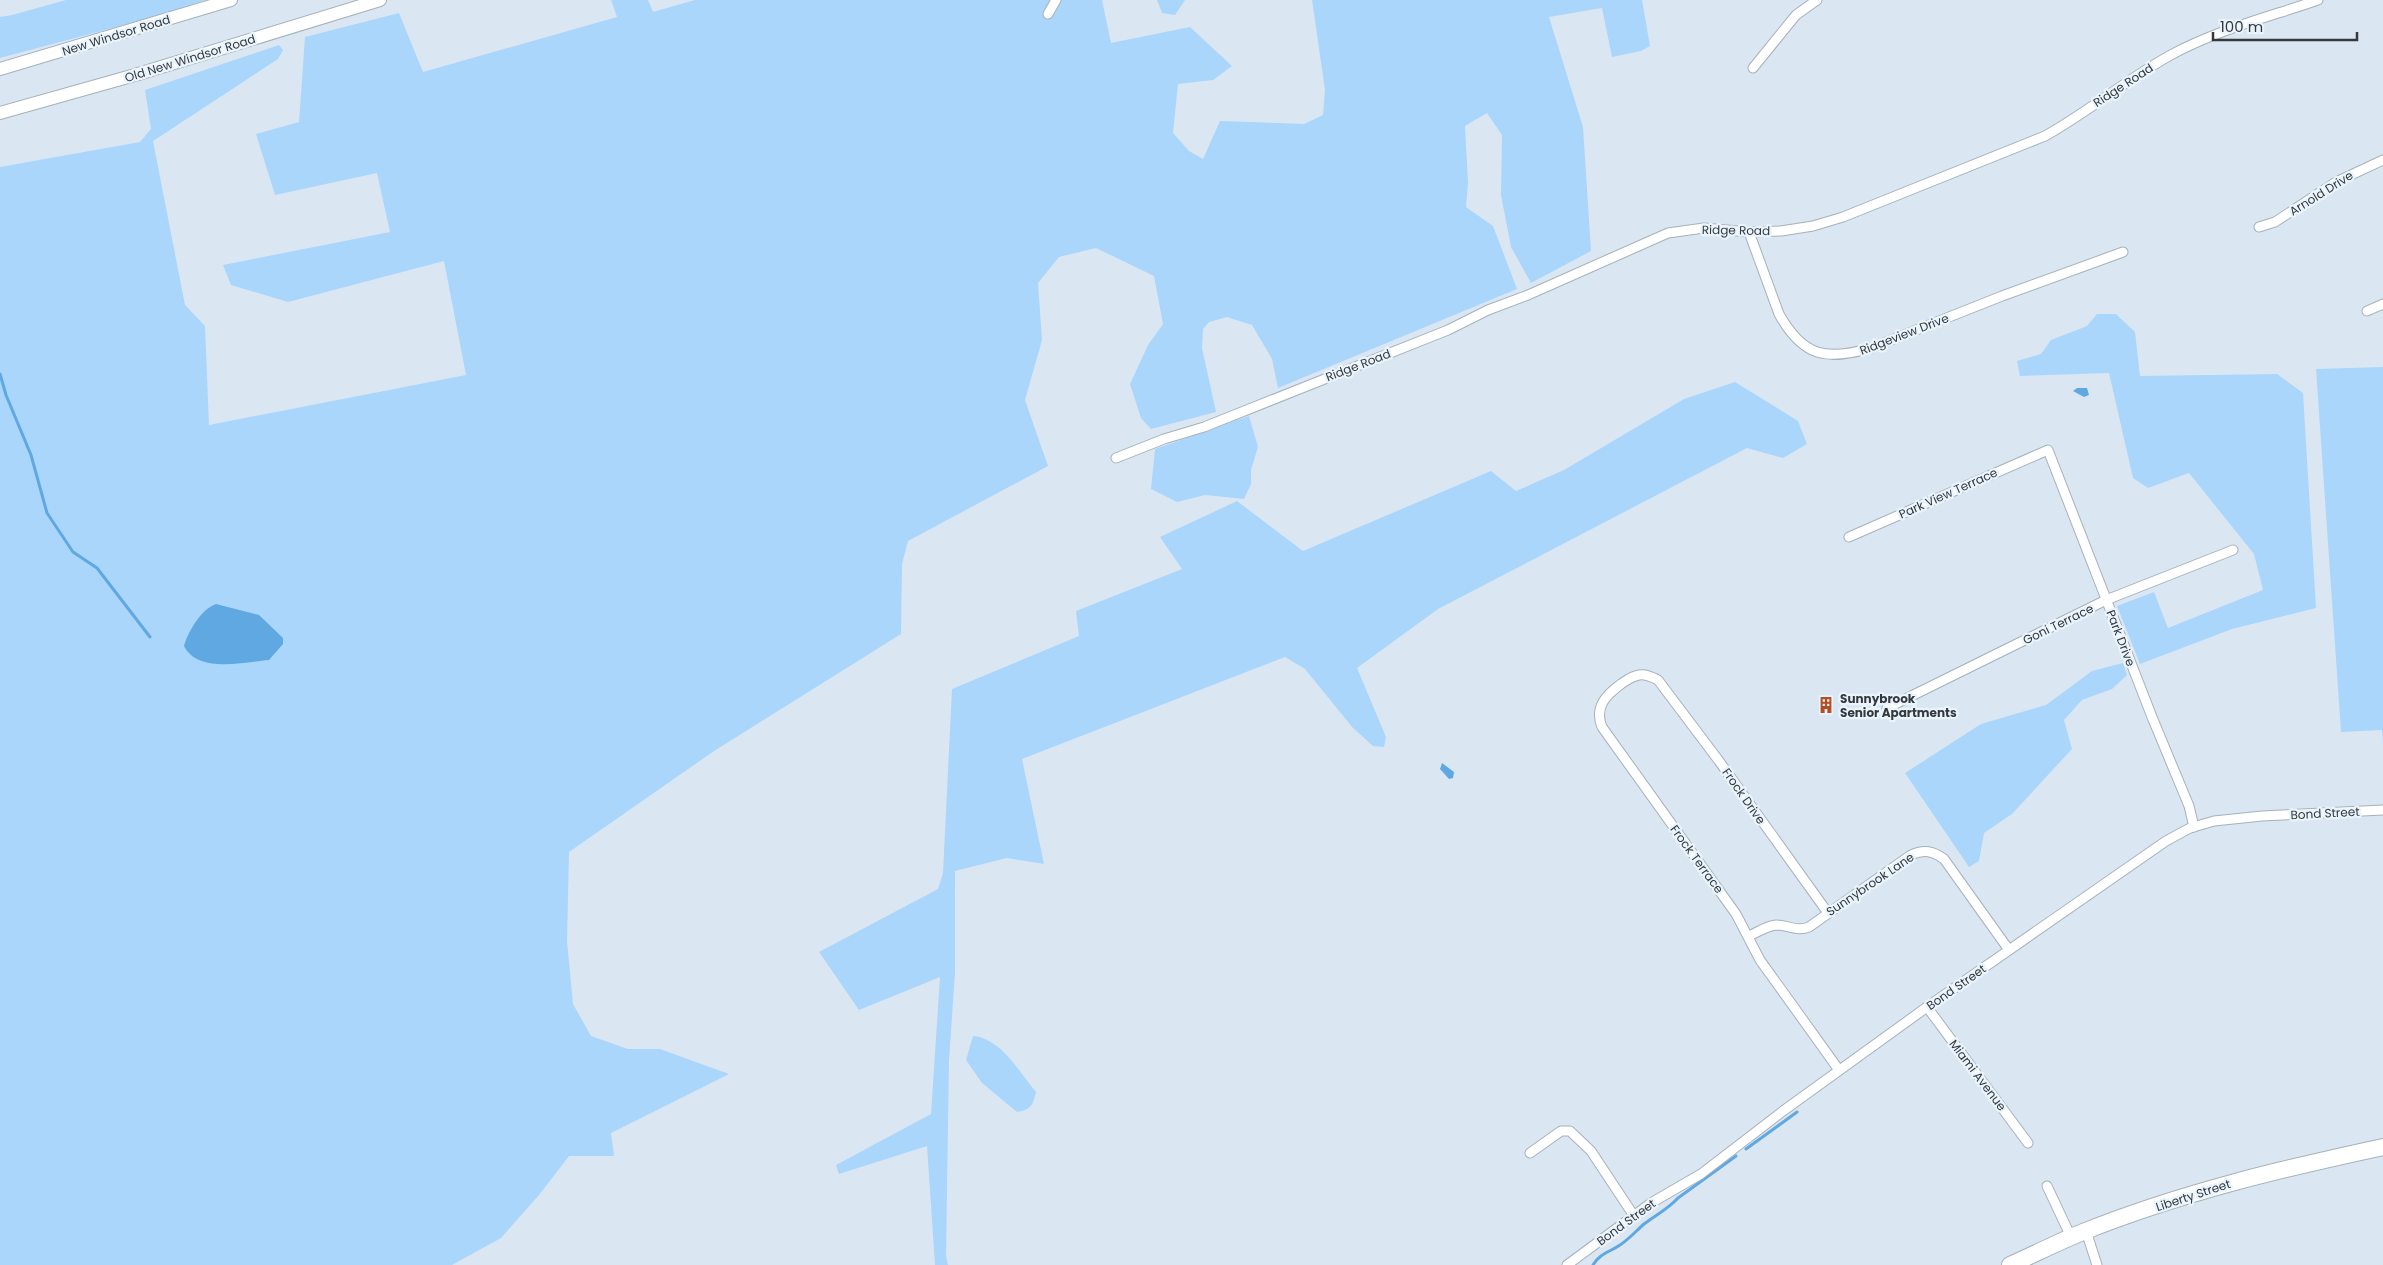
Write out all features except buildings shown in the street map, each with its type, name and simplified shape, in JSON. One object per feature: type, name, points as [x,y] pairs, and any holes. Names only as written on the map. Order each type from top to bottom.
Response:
[{"type":"highway","name":"Liberty Street","points":[[2010,1265],[2078,1234],[2225,1184],[2383,1147]]},
{"type":"street","name":"New Windsor Road","points":[[0,69],[231,0]]},
{"type":"street","name":"Old New Windsor Road","points":[[0,112],[126,78],[380,0]]},
{"type":"street","points":[[1048,14],[1056,0]]},
{"type":"street","points":[[1753,68],[1796,15],[1817,0]]},
{"type":"street","name":"Ridge Road","points":[[1116,458],[1164,439],[1204,427],[1448,330],[1488,310],[1528,295],[1668,233],[1704,228],[1749,232],[1781,231],[1824,223],[1997,156],[2060,127],[2137,74],[2179,50],[2205,38],[2318,0]]},
{"type":"street","name":"Arnold Drive","points":[[2259,227],[2274,222],[2336,182],[2383,160]]},
{"type":"street","name":"Ridgeview Drive","points":[[1749,232],[1779,314],[1785,325],[1800,342],[1811,349],[1833,356],[1849,355],[1871,348],[2002,296],[2123,252]]},
{"type":"street","points":[[2367,311],[2383,304]]},
{"type":"street","name":"Park View Terrace","points":[[1849,537],[2048,450]]},
{"type":"street","name":"Park Drive","points":[[2048,450],[2189,806],[2194,827]]},
{"type":"street","name":"Goni Terrace","points":[[1887,708],[2106,600],[2233,550]]},
{"type":"street","name":"Frock Terrace","points":[[1658,680],[1641,675],[1627,680],[1604,698],[1599,710],[1600,722],[1736,914],[1760,960],[1839,1070]]},
{"type":"street","name":"Frock Drive","points":[[1658,680],[1677,703],[1828,913]]},
{"type":"street","name":"Bond Street","points":[[1567,1265],[1651,1203],[1701,1174],[1839,1070],[2136,861],[2194,827],[2214,822],[2254,817],[2383,810]]},
{"type":"street","name":"Sunnybrook Lane","points":[[1749,936],[1769,926],[1777,925],[1797,930],[1806,929],[1911,855],[1924,851],[1932,852],[1948,864],[2009,950]]},
{"type":"street","name":"Miami Avenue","points":[[1927,1007],[2028,1143]]},
{"type":"street","points":[[1530,1153],[1561,1131],[1570,1131],[1591,1151],[1634,1216]]},
{"type":"street","points":[[2046,1186],[2097,1265]]},
{"type":"shaded area","points":[[66,0],[205,0],[154,17],[0,58],[0,17]]},
{"type":"shaded area","points":[[611,0],[648,0],[653,12],[695,0],[1102,0],[1111,43],[1190,27],[1232,66],[1213,80],[1178,84],[1173,133],[1189,151],[1203,159],[1220,121],[1304,124],[1323,115],[1325,90],[1312,0],[1642,0],[1650,46],[1641,51],[1612,57],[1602,8],[1549,17],[1583,127],[1591,251],[1531,283],[1511,247],[1501,195],[1502,135],[1487,113],[1465,126],[1468,183],[1466,207],[1493,226],[1517,289],[1278,388],[1272,359],[1252,325],[1227,317],[1209,322],[1203,329],[1202,348],[1216,412],[1151,429],[1141,418],[1130,384],[1148,345],[1163,324],[1154,276],[1096,248],[1059,257],[1038,283],[1042,340],[1025,400],[1048,466],[908,541],[902,564],[901,634],[714,751],[569,852],[567,941],[573,1004],[591,1036],[628,1049],[660,1049],[729,1074],[611,1133],[614,1156],[569,1156],[539,1195],[501,1238],[452,1265],[0,1265],[0,167],[140,142],[151,129],[145,90],[279,45],[283,50],[278,59],[153,141],[185,305],[205,326],[209,425],[466,375],[444,261],[288,302],[231,285],[223,265],[390,232],[377,173],[275,195],[256,134],[299,122],[305,37],[399,13],[423,72],[617,17]]},
{"type":"shaded area","points":[[1157,0],[1185,0],[1175,15],[1162,13]]},
{"type":"shaded area","points":[[2097,314],[2116,314],[2135,332],[2140,376],[2277,374],[2303,393],[2316,608],[2232,629],[2140,664],[2117,606],[2154,592],[2168,628],[2263,590],[2254,554],[2189,473],[2148,488],[2133,478],[2109,373],[2020,376],[2017,361],[2041,354],[2051,340],[2087,326]]},
{"type":"shaded area","points":[[2383,367],[2383,746],[2382,730],[2341,732],[2316,369]]},
{"type":"shaded area","points":[[1735,382],[1798,421],[1807,444],[1783,458],[1747,448],[1438,609],[1357,668],[1386,737],[1384,747],[1373,746],[1353,728],[1305,669],[1285,657],[1022,759],[1044,864],[1007,858],[955,871],[955,972],[949,1061],[946,1256],[948,1265],[935,1265],[927,1146],[839,1174],[836,1165],[931,1114],[940,977],[859,1010],[819,952],[938,889],[943,873],[952,689],[1079,636],[1076,611],[1182,569],[1160,537],[1237,501],[1303,551],[1491,471],[1516,491],[1564,470],[1684,399]]},
{"type":"shaded area","points":[[2077,388],[2087,388],[2089,395],[2084,397],[2073,391]]},
{"type":"shaded area","points":[[1249,416],[1258,447],[1251,470],[1251,484],[1244,499],[1205,495],[1177,502],[1151,489],[1155,449]]},
{"type":"shaded area","points":[[216,604],[259,615],[283,638],[283,644],[269,660],[223,664],[200,660],[191,655],[184,646],[189,634],[200,616]]},
{"type":"shaded area","points":[[2123,663],[2127,675],[2112,689],[2082,700],[2064,720],[2072,749],[2012,814],[1984,833],[1979,861],[1969,867],[1905,773],[1981,724],[2046,705],[2092,671]]},
{"type":"shaded area","points":[[1442,763],[1454,772],[1453,778],[1449,779],[1440,769]]},
{"type":"shaded area","points":[[973,1036],[983,1038],[1001,1050],[1036,1092],[1032,1104],[1028,1108],[1017,1112],[982,1083],[966,1060]]},
{"type":"waterway","points":[[0,374],[6,395],[31,455],[47,513],[73,552],[97,568],[150,637]]},
{"type":"waterway","points":[[1746,1149],[1797,1112]]},
{"type":"waterway","points":[[1593,1265],[1602,1255],[1623,1243],[1644,1224],[1736,1156]]},
{"type":"place","name":"Sunnybrook Senior Apartments","points":[[1826,705]]}]
